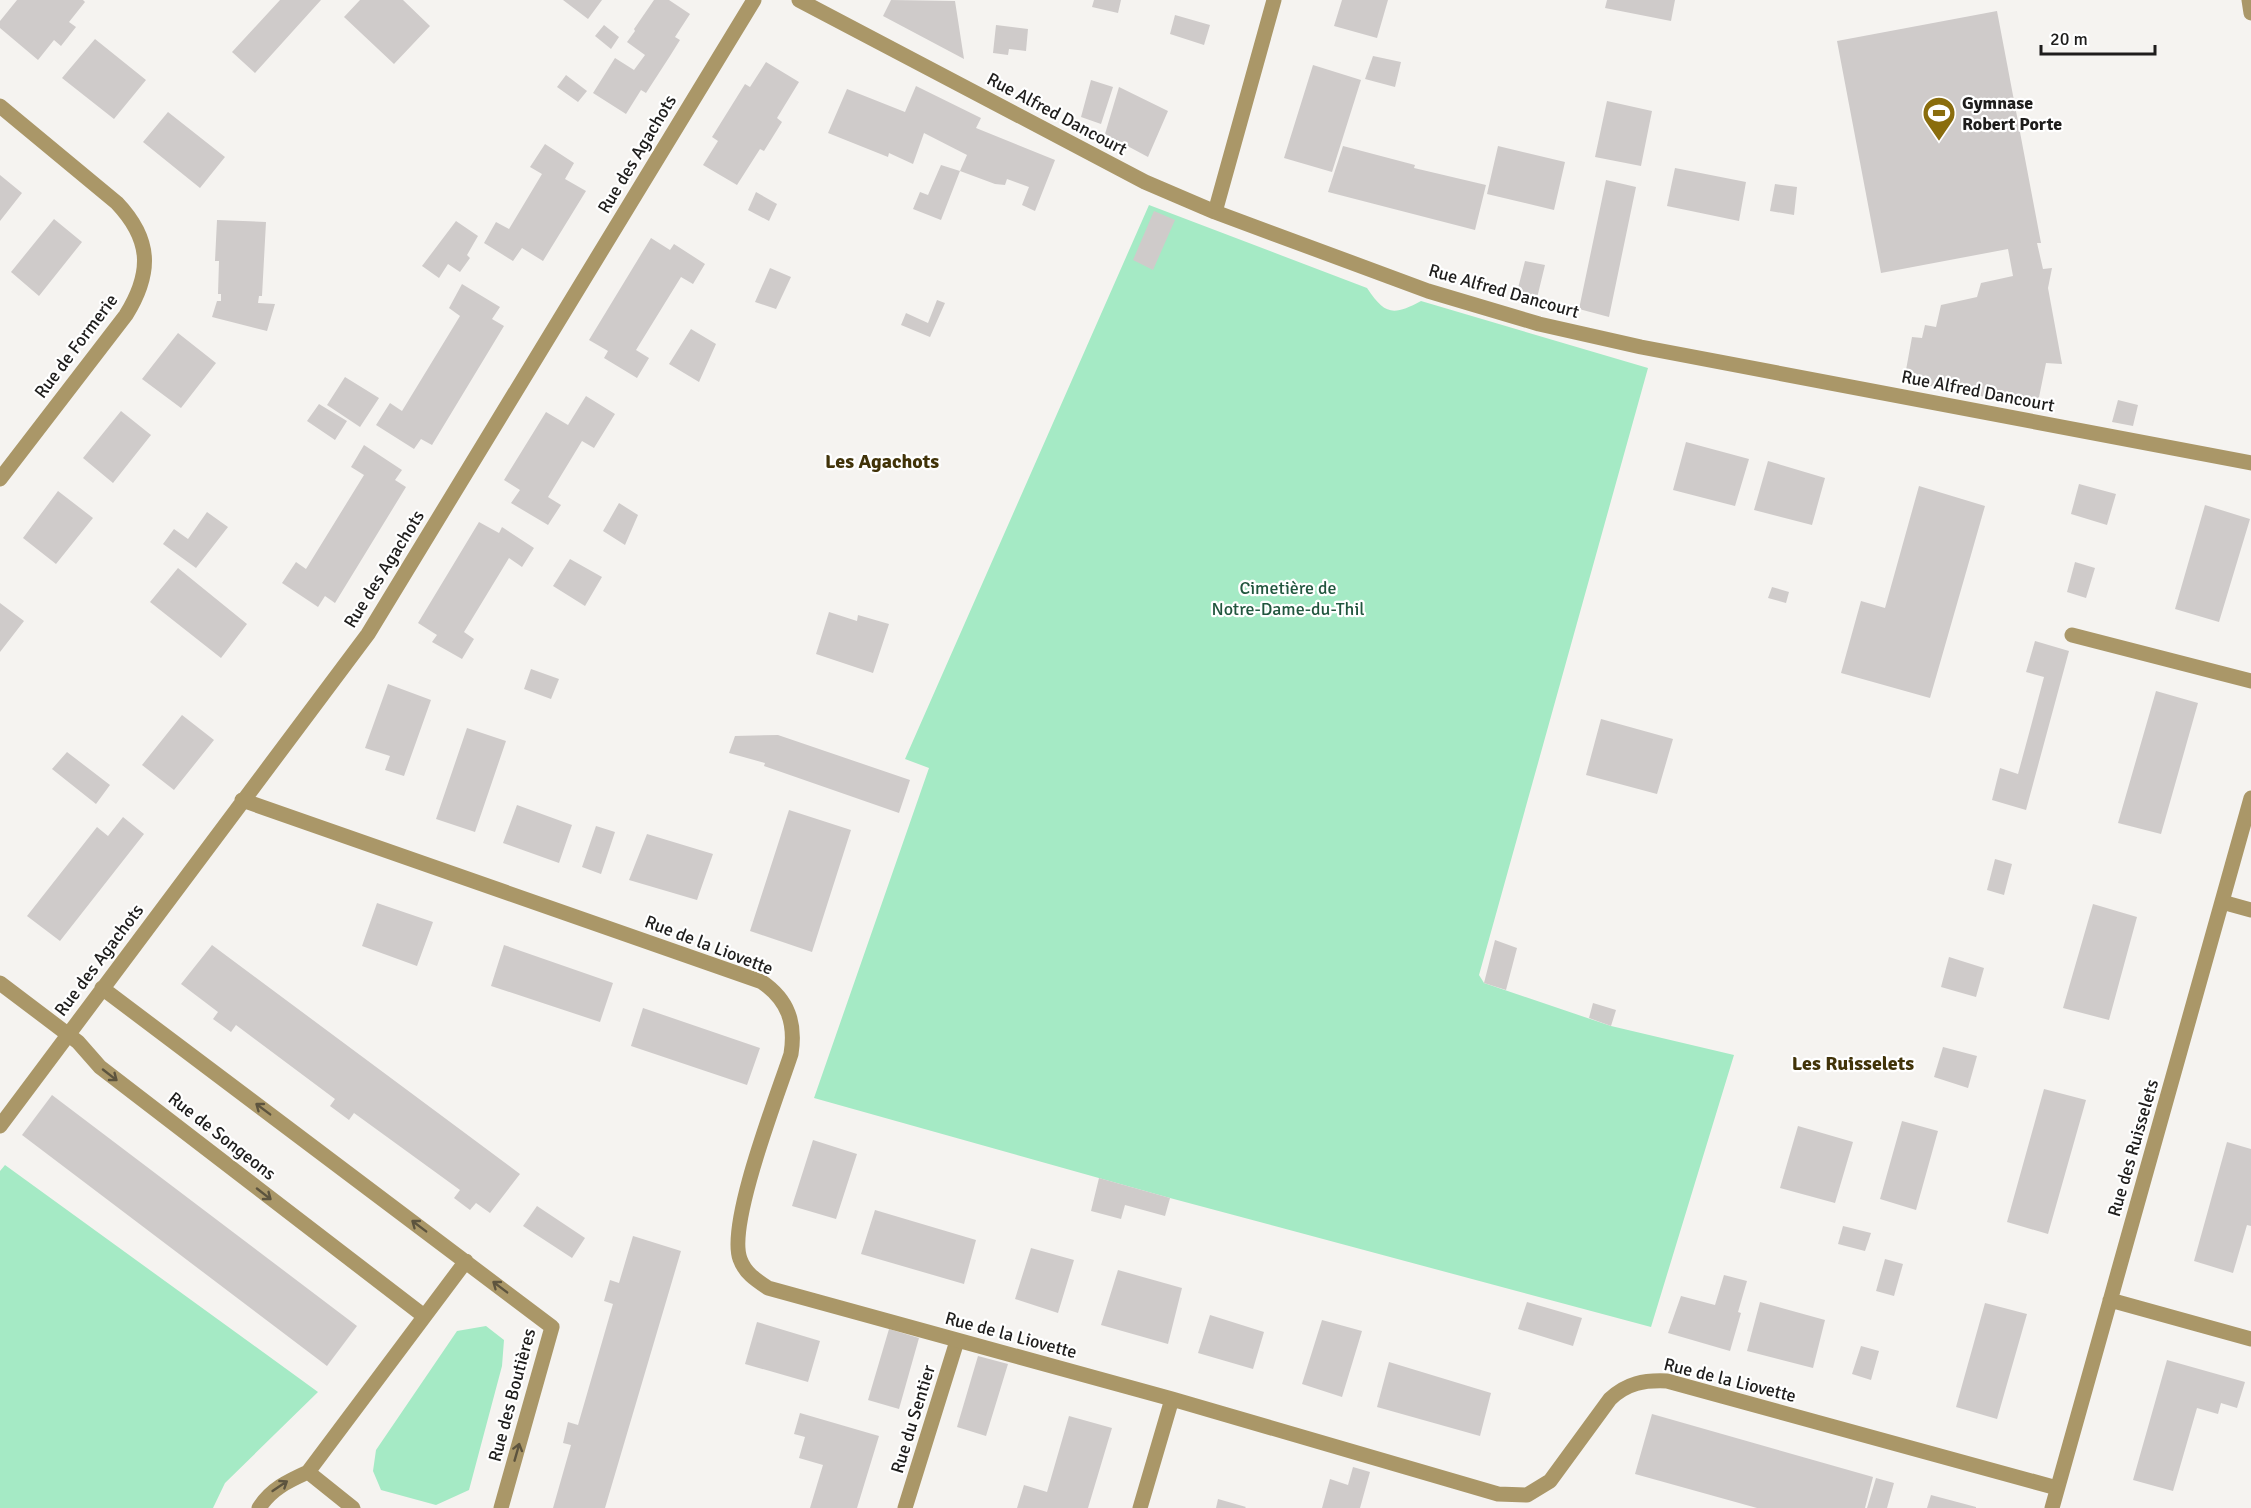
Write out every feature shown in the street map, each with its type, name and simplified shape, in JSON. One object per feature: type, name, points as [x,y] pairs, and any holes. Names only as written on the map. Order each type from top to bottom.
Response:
[{"type":"street","name":"Rue des Agachots","points":[[0,1126],[368,634],[754,0]]},
{"type":"street","name":"Rue Alfred Dancourt","points":[[799,0],[1145,182],[1215,212],[1428,291],[1539,324],[1682,355],[2251,463]]},
{"type":"street","points":[[1215,212],[1274,0]]},
{"type":"street","points":[[2248,0],[2251,13]]},
{"type":"street","name":"Rue de Formerie","points":[[0,106],[117,202],[138,230],[144,247],[145,262],[143,279],[137,297],[126,315],[0,479]]},
{"type":"street","points":[[2072,635],[2251,681]]},
{"type":"street","name":"Rue des Ruisselets","points":[[2052,1508],[2251,798]]},
{"type":"street","name":"Rue de la Liovette","points":[[242,800],[762,982],[774,990],[783,1000],[793,1026],[791,1054],[740,1217],[737,1239],[739,1257],[744,1269],[768,1288],[1172,1399],[1498,1494],[1527,1495],[1550,1481],[1610,1399],[1633,1383],[1649,1380],[1667,1382],[2057,1488]]},
{"type":"street","points":[[2222,902],[2251,910]]},
{"type":"street","name":"Rue de Songeons","points":[[0,983],[68,1034],[100,1067],[424,1316]]},
{"type":"street","points":[[102,988],[466,1261],[308,1472],[278,1487],[269,1494],[259,1508]]},
{"type":"street","name":"Rue des Boutières","points":[[466,1261],[552,1327],[501,1508]]},
{"type":"street","points":[[2110,1300],[2251,1339]]},
{"type":"street","name":"Rue du Sentier","points":[[905,1508],[957,1341]]},
{"type":"street","points":[[1140,1508],[1172,1399]]},
{"type":"street","points":[[308,1472],[354,1508]]},
{"type":"green space","name":"Cimetière de Notre-Dame-du-Thil","points":[[1149,205],[1367,288],[1379,304],[1390,310],[1403,309],[1421,301],[1648,368],[1479,975],[1484,983],[1611,1026],[1734,1055],[1651,1327],[1170,1198],[814,1098],[929,768],[905,759]]},
{"type":"green space","points":[[5,1165],[318,1392],[225,1483],[213,1508],[0,1508],[0,1171]]},
{"type":"green space","points":[[486,1326],[504,1340],[502,1366],[469,1490],[436,1505],[381,1490],[373,1471],[376,1450],[457,1331]]},
{"type":"building","points":[[17,0],[83,0],[85,2],[69,22],[76,27],[61,46],[54,40],[38,60],[0,28],[0,21]]},
{"type":"building","points":[[280,0],[321,0],[255,73],[232,52]]},
{"type":"building","points":[[360,0],[403,0],[430,26],[394,64],[344,17]]},
{"type":"building","points":[[563,0],[602,0],[588,19]]},
{"type":"building","points":[[654,0],[669,0],[690,14],[675,37],[680,40],[670,56],[646,93],[641,90],[626,114],[593,93],[615,58],[634,70],[645,55],[627,42]]},
{"type":"building","points":[[891,0],[955,1],[964,59],[883,16]]},
{"type":"building","points":[[1094,0],[1121,0],[1118,13],[1092,7]]},
{"type":"building","points":[[1342,0],[1388,0],[1377,38],[1334,26]]},
{"type":"building","points":[[1607,0],[1675,0],[1671,21],[1605,8]]},
{"type":"building","name":"Gymnase Robert Porte","points":[[1997,11],[2041,243],[2037,243],[2043,269],[2052,268],[2048,288],[2062,364],[2046,363],[2037,407],[1904,381],[1912,337],[1922,338],[1925,325],[1936,327],[1941,305],[1977,297],[1981,283],[2013,276],[2008,249],[1881,273],[1837,41]]},
{"type":"building","points":[[1175,15],[1210,25],[1204,45],[1170,34]]},
{"type":"building","points":[[604,25],[619,37],[611,49],[595,36]]},
{"type":"building","points":[[996,25],[1028,29],[1026,51],[1009,49],[1008,55],[993,53]]},
{"type":"building","points":[[95,39],[146,80],[114,119],[62,78]]},
{"type":"building","points":[[1373,56],[1401,62],[1395,87],[1365,79]]},
{"type":"building","points":[[766,62],[799,82],[777,118],[782,122],[764,151],[760,149],[737,185],[703,165],[718,141],[712,137],[745,84],[750,87]]},
{"type":"building","points":[[1313,65],[1361,80],[1332,172],[1284,158]]},
{"type":"building","points":[[566,75],[587,91],[578,102],[557,87]]},
{"type":"building","points":[[1091,80],[1113,87],[1101,124],[1081,117]]},
{"type":"building","points":[[916,86],[981,118],[976,128],[1055,160],[1035,211],[1022,205],[1029,187],[1007,179],[1005,185],[995,184],[960,171],[967,155],[924,133],[913,164],[889,153],[888,157],[828,133],[847,89],[905,112]]},
{"type":"building","points":[[1119,87],[1168,111],[1148,157],[1105,134]]},
{"type":"building","points":[[1607,101],[1652,111],[1641,166],[1595,157]]},
{"type":"building","points":[[168,112],[225,157],[200,188],[143,142]]},
{"type":"building","points":[[545,144],[574,163],[565,179],[586,191],[543,261],[522,248],[513,261],[484,243],[496,222],[509,229],[542,174],[530,167]]},
{"type":"building","points":[[1343,146],[1415,165],[1414,168],[1486,185],[1475,230],[1328,192]]},
{"type":"building","points":[[1498,146],[1565,162],[1554,210],[1487,194]]},
{"type":"building","points":[[941,165],[960,171],[941,220],[913,209],[920,192],[928,195]]},
{"type":"building","points":[[1675,168],[1746,182],[1739,221],[1667,206]]},
{"type":"building","points":[[0,175],[22,193],[0,221]]},
{"type":"building","points":[[1606,180],[1636,187],[1609,317],[1579,309]]},
{"type":"building","points":[[1775,184],[1797,187],[1794,215],[1770,211]]},
{"type":"building","points":[[756,192],[777,204],[769,221],[748,210]]},
{"type":"building","points":[[1154,211],[1175,220],[1153,270],[1133,260]]},
{"type":"building","points":[[54,219],[82,242],[39,296],[11,272]]},
{"type":"building","points":[[217,220],[266,222],[262,296],[259,296],[258,303],[275,304],[267,331],[212,317],[217,301],[221,301],[221,294],[218,294],[219,261],[215,261]]},
{"type":"building","points":[[456,221],[478,236],[467,255],[470,258],[460,272],[448,264],[439,278],[422,266]]},
{"type":"building","points":[[651,238],[670,250],[674,244],[705,264],[693,284],[681,277],[636,350],[649,358],[637,378],[604,358],[608,351],[589,340]]},
{"type":"building","points":[[1525,261],[1545,265],[1537,298],[1517,292]]},
{"type":"building","points":[[770,268],[791,277],[776,309],[755,302]]},
{"type":"building","points":[[462,284],[500,307],[492,319],[504,326],[432,445],[421,439],[414,449],[376,425],[390,403],[402,411],[460,316],[449,308]]},
{"type":"building","points":[[937,300],[945,303],[930,337],[901,325],[906,313],[928,323]]},
{"type":"building","points":[[691,329],[716,344],[699,382],[669,364]]},
{"type":"building","points":[[178,333],[216,363],[181,408],[142,379]]},
{"type":"building","points":[[345,377],[379,398],[360,427],[327,405]]},
{"type":"building","points":[[586,396],[615,414],[594,448],[582,441],[548,497],[561,505],[548,525],[511,503],[520,490],[504,480],[546,412],[568,425]]},
{"type":"building","points":[[2118,400],[2138,405],[2133,426],[2112,422]]},
{"type":"building","points":[[319,404],[347,421],[335,440],[307,421]]},
{"type":"building","points":[[121,411],[151,435],[113,483],[83,458]]},
{"type":"building","points":[[1686,442],[1749,459],[1735,506],[1673,490]]},
{"type":"building","points":[[364,445],[402,470],[395,480],[406,487],[335,603],[325,596],[318,607],[282,583],[296,562],[306,569],[364,475],[351,467]]},
{"type":"building","points":[[1768,461],[1825,478],[1812,525],[1754,510]]},
{"type":"building","points":[[2079,484],[2116,494],[2107,525],[2071,514]]},
{"type":"building","points":[[1919,486],[1985,506],[1930,698],[1841,673],[1861,601],[1885,608]]},
{"type":"building","points":[[58,491],[93,518],[56,564],[23,538]]},
{"type":"building","points":[[619,503],[638,515],[625,545],[603,531]]},
{"type":"building","points":[[2205,505],[2250,519],[2219,622],[2175,609]]},
{"type":"building","points":[[207,512],[228,527],[196,568],[163,544],[174,529],[188,539]]},
{"type":"building","points":[[479,522],[499,533],[502,527],[534,548],[522,567],[509,558],[464,632],[474,639],[462,659],[432,642],[437,635],[418,623]]},
{"type":"building","points":[[570,559],[602,577],[585,606],[553,586]]},
{"type":"building","points":[[2075,562],[2095,568],[2086,598],[2067,592]]},
{"type":"building","points":[[178,568],[247,624],[221,658],[150,602]]},
{"type":"building","points":[[1772,587],[1789,592],[1786,603],[1768,598]]},
{"type":"building","points":[[0,603],[24,621],[0,652]]},
{"type":"building","points":[[829,612],[857,621],[858,615],[889,624],[873,673],[816,654]]},
{"type":"building","points":[[2035,641],[2069,651],[2026,810],[1992,800],[2000,768],[2018,774],[2031,726],[2044,677],[2026,672]]},
{"type":"building","points":[[531,669],[559,679],[551,699],[524,689]]},
{"type":"building","points":[[388,684],[431,700],[404,776],[385,770],[390,756],[365,748]]},
{"type":"building","points":[[2156,691],[2198,703],[2161,834],[2118,823]]},
{"type":"building","points":[[182,715],[214,740],[174,790],[142,765]]},
{"type":"building","points":[[1601,719],[1673,739],[1657,794],[1586,775]]},
{"type":"building","points":[[467,728],[506,741],[475,832],[436,819]]},
{"type":"building","points":[[778,735],[910,780],[899,813],[764,766],[765,763],[729,753],[735,736]]},
{"type":"building","points":[[67,752],[110,785],[96,804],[52,769]]},
{"type":"building","points":[[517,805],[572,825],[559,863],[503,843]]},
{"type":"building","points":[[789,810],[851,830],[812,952],[750,931]]},
{"type":"building","points":[[123,817],[144,834],[60,941],[27,916],[97,827],[108,836]]},
{"type":"building","points":[[596,826],[615,832],[601,874],[582,867]]},
{"type":"building","points":[[647,834],[713,854],[697,900],[629,880]]},
{"type":"building","points":[[1995,859],[2012,864],[2004,895],[1987,890]]},
{"type":"building","points":[[377,903],[433,922],[417,966],[362,946]]},
{"type":"building","points":[[2093,904],[2137,917],[2109,1020],[2063,1008]]},
{"type":"building","points":[[1495,940],[1517,948],[1506,990],[1484,983]]},
{"type":"building","points":[[212,945],[520,1174],[490,1213],[476,1203],[470,1210],[454,1198],[460,1190],[354,1113],[349,1120],[330,1106],[335,1099],[236,1025],[231,1032],[213,1019],[218,1012],[181,984]]},
{"type":"building","points":[[504,945],[613,983],[600,1022],[491,986]]},
{"type":"building","points":[[1949,957],[1984,968],[1976,997],[1941,987]]},
{"type":"building","points":[[1593,1003],[1616,1010],[1611,1026],[1589,1018]]},
{"type":"building","points":[[643,1008],[760,1048],[747,1085],[631,1046]]},
{"type":"building","points":[[1943,1047],[1977,1056],[1968,1088],[1934,1077]]},
{"type":"building","points":[[2044,1089],[2086,1100],[2048,1234],[2007,1222]]},
{"type":"building","points":[[52,1095],[357,1326],[327,1366],[22,1135]]},
{"type":"building","points":[[1902,1121],[1938,1131],[1916,1210],[1880,1199]]},
{"type":"building","points":[[1798,1126],[1853,1142],[1835,1203],[1780,1188]]},
{"type":"building","points":[[813,1140],[857,1154],[836,1219],[792,1206]]},
{"type":"building","points":[[2227,1142],[2251,1149],[2251,1226],[2247,1225],[2233,1273],[2194,1261]]},
{"type":"building","points":[[1099,1178],[1170,1198],[1165,1216],[1125,1205],[1121,1219],[1091,1211]]},
{"type":"building","points":[[537,1206],[585,1238],[572,1258],[523,1226]]},
{"type":"building","points":[[875,1210],[976,1240],[964,1284],[861,1254]]},
{"type":"building","points":[[1843,1226],[1871,1233],[1865,1251],[1838,1244]]},
{"type":"building","points":[[633,1236],[681,1251],[605,1508],[553,1508],[571,1445],[563,1443],[568,1422],[578,1425],[613,1304],[604,1301],[610,1280],[619,1283]]},
{"type":"building","points":[[1031,1248],[1074,1260],[1058,1313],[1015,1299]]},
{"type":"building","points":[[1885,1259],[1903,1264],[1894,1296],[1876,1291]]},
{"type":"building","points":[[1118,1270],[1182,1288],[1168,1344],[1101,1325]]},
{"type":"building","points":[[1724,1275],[1747,1281],[1730,1351],[1668,1333],[1681,1296],[1715,1305]]},
{"type":"building","points":[[1527,1302],[1582,1318],[1573,1346],[1518,1329]]},
{"type":"building","points":[[1760,1302],[1825,1320],[1813,1368],[1747,1351]]},
{"type":"building","points":[[1985,1303],[2027,1314],[1997,1419],[1956,1407]]},
{"type":"building","points":[[1210,1315],[1264,1332],[1253,1369],[1198,1353]]},
{"type":"building","points":[[1322,1320],[1362,1331],[1342,1397],[1302,1384]]},
{"type":"building","points":[[757,1322],[820,1341],[808,1382],[745,1364]]},
{"type":"building","points":[[889,1329],[919,1338],[899,1409],[868,1400]]},
{"type":"building","points":[[1861,1346],[1879,1351],[1871,1380],[1852,1374]]},
{"type":"building","points":[[978,1356],[1008,1364],[986,1436],[957,1427]]},
{"type":"building","points":[[2167,1360],[2245,1382],[2237,1408],[2221,1403],[2218,1414],[2197,1408],[2173,1491],[2133,1480]]},
{"type":"building","points":[[1389,1362],[1491,1393],[1480,1436],[1377,1407]]},
{"type":"building","points":[[800,1413],[879,1436],[857,1508],[810,1508],[823,1465],[799,1458],[805,1437],[794,1434]]},
{"type":"building","points":[[1652,1414],[1873,1477],[1865,1508],[1757,1508],[1635,1474]]},
{"type":"building","points":[[1069,1416],[1112,1428],[1088,1508],[1017,1508],[1024,1485],[1047,1492]]},
{"type":"building","points":[[1353,1467],[1370,1472],[1360,1508],[1322,1508],[1330,1479],[1348,1485]]},
{"type":"building","points":[[1876,1478],[1894,1483],[1887,1508],[1867,1508]]},
{"type":"building","points":[[1931,1495],[1976,1507],[1976,1508],[1927,1508]]},
{"type":"building","points":[[1218,1499],[1246,1507],[1216,1508]]},
{"type":"place","name":"Gymnase Robert Porte","points":[[1939,142]]},
{"type":"district","name":"Les Agachots","points":[[882,461]]},
{"type":"district","name":"Les Ruisselets","points":[[1853,1063]]}]
